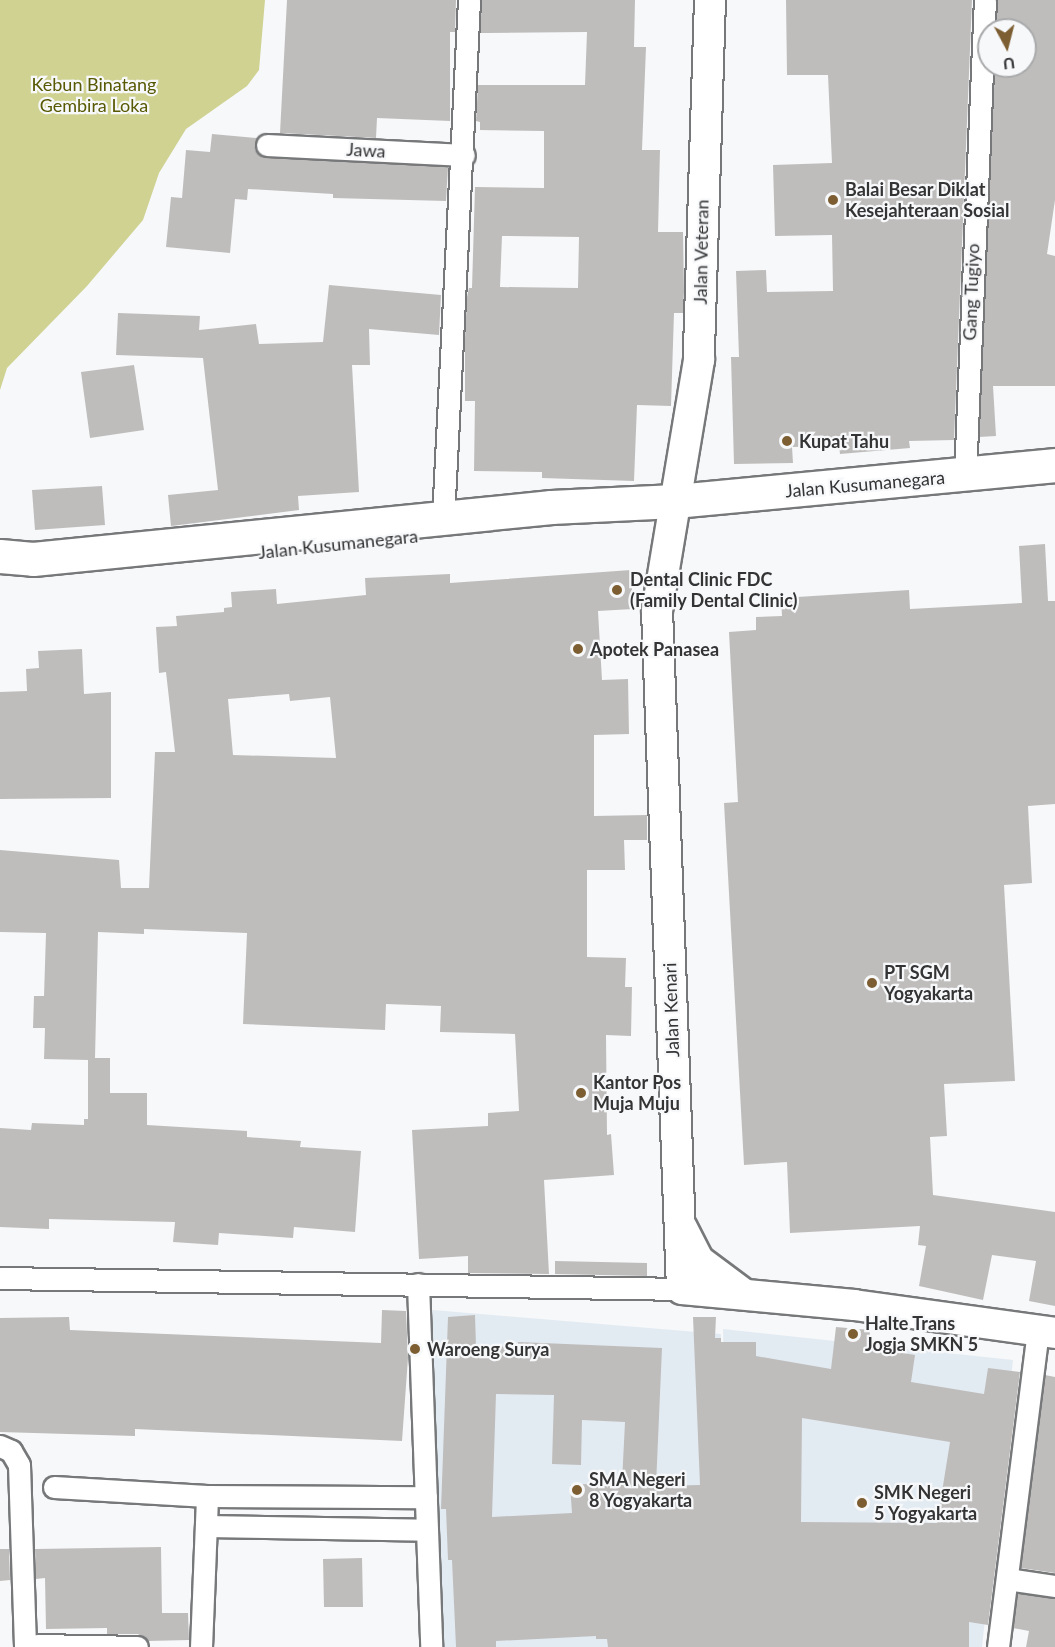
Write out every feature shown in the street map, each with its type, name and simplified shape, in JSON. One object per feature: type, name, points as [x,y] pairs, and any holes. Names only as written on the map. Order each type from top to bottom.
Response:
[{"type":"main road","name":"Jalan Veteran","points":[[675,501],[699,360],[710,0]]},
{"type":"main road","name":"Jalan Kusumanegara","points":[[0,556],[33,559],[551,507],[675,501],[965,476],[1055,465]]},
{"type":"main road","name":"Jalan Kusumanegara","points":[[0,577],[552,522],[675,501]]},
{"type":"main road","name":"Jalan Kenari","points":[[675,501],[657,610],[682,1289]]},
{"type":"main road","points":[[679,1220],[698,1260],[711,1273],[745,1295]]},
{"type":"main road","points":[[682,1289],[1047,1332]]},
{"type":"street","points":[[443,519],[464,155],[469,0]]},
{"type":"street","name":"Gang Tugiyo","points":[[965,476],[985,0]]},
{"type":"street","name":"Jawa","points":[[267,145],[464,155]]},
{"type":"street","points":[[0,1278],[682,1289]]},
{"type":"street","points":[[418,1284],[431,1647]]},
{"type":"street","points":[[998,1647],[1047,1332]]},
{"type":"street","points":[[0,1446],[11,1450],[20,1465],[31,1646],[137,1647]]},
{"type":"street","points":[[54,1487],[207,1496],[426,1497]]},
{"type":"street","points":[[201,1647],[207,1496]]},
{"type":"street","points":[[206,1526],[427,1530]]},
{"type":"street","points":[[1007,1579],[1055,1586]]},
{"type":"shaded area","name":"SMA Negeri 8 Yogyakarta","points":[[421,1309],[721,1334],[728,1647],[437,1647]]},
{"type":"shaded area","name":"SMK Negeri 5 Yogyakarta","points":[[723,1329],[1013,1360],[982,1647],[729,1647]]},
{"type":"green space","name":"Kebun Binatang Gembira Loka","points":[[0,0],[265,0],[259,70],[247,86],[186,129],[159,173],[143,220],[87,286],[7,368],[0,390]]},
{"type":"building","points":[[287,0],[456,0],[455,32],[450,32],[450,121],[377,118],[376,138],[280,133]]},
{"type":"building","points":[[482,0],[635,0],[634,47],[646,47],[642,150],[660,150],[658,232],[683,232],[684,291],[683,313],[674,313],[671,406],[637,405],[634,481],[542,478],[542,472],[474,471],[475,401],[465,401],[465,338],[467,297],[469,288],[472,288],[475,187],[544,188],[544,131],[480,130],[480,122],[476,121],[478,85],[585,85],[587,32],[480,33]],"holes":[[[502,236],[579,237],[578,288],[500,287]]]},
{"type":"building","points":[[786,0],[972,0],[954,440],[909,441],[910,448],[840,454],[839,446],[792,447],[793,463],[734,464],[731,357],[739,357],[736,271],[766,270],[767,292],[833,291],[832,235],[775,236],[773,165],[832,163],[828,75],[787,75]]},
{"type":"building","points":[[998,0],[1055,0],[1055,200],[1047,254],[1055,256],[1055,386],[993,386],[996,436],[979,437],[994,78],[1037,78],[1037,18],[997,18]]},
{"type":"building","points":[[212,134],[257,138],[255,150],[266,158],[448,167],[446,201],[333,198],[333,194],[248,189],[247,200],[235,199],[230,253],[166,247],[171,197],[182,198],[186,150],[210,152]]},
{"type":"building","points":[[329,285],[441,295],[439,335],[369,329],[370,365],[352,365],[359,492],[298,496],[299,510],[171,526],[168,495],[218,490],[203,358],[116,355],[118,313],[200,316],[199,330],[256,324],[259,344],[323,342]]},
{"type":"building","points":[[134,365],[144,430],[90,438],[81,372]]},
{"type":"building","points":[[102,486],[105,525],[35,530],[32,490]]},
{"type":"building","points":[[1045,544],[1048,601],[1055,601],[1055,804],[1028,806],[1032,883],[1004,885],[1015,1081],[944,1084],[947,1136],[930,1137],[933,1195],[1055,1212],[1055,1306],[1029,1301],[1036,1261],[992,1255],[983,1300],[919,1286],[926,1246],[918,1245],[920,1226],[790,1233],[787,1162],[744,1165],[724,803],[738,802],[729,632],[756,630],[756,617],[782,616],[781,598],[909,590],[910,609],[1022,603],[1019,546]]},
{"type":"building","points":[[631,570],[633,609],[598,611],[602,680],[628,679],[629,734],[594,735],[594,816],[647,815],[647,840],[624,840],[625,870],[587,870],[587,957],[626,958],[625,987],[632,987],[631,1036],[606,1035],[607,1135],[611,1134],[614,1175],[544,1180],[549,1274],[468,1273],[468,1256],[419,1259],[412,1130],[488,1126],[488,1113],[519,1111],[515,1034],[440,1032],[441,1006],[386,1004],[385,1030],[243,1024],[247,933],[144,929],[144,934],[98,932],[95,1058],[110,1058],[110,1093],[147,1093],[147,1125],[247,1131],[247,1137],[301,1141],[300,1147],[361,1151],[355,1232],[294,1227],[293,1238],[219,1233],[218,1245],[173,1242],[175,1222],[49,1219],[49,1229],[0,1227],[0,1128],[31,1130],[32,1123],[84,1125],[84,1119],[88,1119],[88,1060],[44,1059],[45,1028],[33,1028],[34,996],[44,996],[46,933],[0,932],[0,850],[119,860],[121,888],[149,888],[155,752],[175,752],[166,672],[159,673],[156,627],[177,626],[176,616],[224,612],[224,608],[232,607],[231,592],[276,589],[277,604],[366,595],[365,578],[450,574],[450,583]],"holes":[[[289,694],[290,701],[330,697],[336,758],[233,755],[228,699]]]},
{"type":"building","points":[[82,649],[84,694],[111,692],[111,798],[0,799],[0,692],[27,691],[26,669],[39,668],[38,651]]},
{"type":"building","points":[[555,1261],[647,1263],[647,1276],[555,1274]]},
{"type":"building","points":[[382,1310],[406,1311],[408,1358],[402,1441],[135,1429],[135,1436],[0,1432],[0,1318],[69,1317],[70,1330],[381,1343]]},
{"type":"building","points":[[475,1315],[476,1346],[518,1347],[518,1342],[662,1348],[656,1486],[700,1485],[693,1317],[716,1317],[715,1338],[721,1338],[721,1342],[756,1342],[756,1356],[831,1369],[836,1327],[870,1330],[869,1347],[915,1355],[911,1382],[984,1394],[988,1368],[1020,1372],[988,1625],[969,1622],[969,1647],[608,1647],[607,1639],[596,1639],[596,1636],[496,1641],[496,1647],[456,1647],[452,1560],[448,1560],[446,1509],[441,1509],[448,1317]],"holes":[[[496,1394],[554,1395],[552,1464],[581,1465],[582,1420],[625,1422],[622,1482],[570,1485],[572,1513],[492,1517]],[[802,1418],[950,1442],[937,1523],[801,1522]]]},
{"type":"building","points":[[1045,1375],[1055,1377],[1055,1573],[1021,1568]]},
{"type":"building","points":[[161,1547],[162,1613],[188,1613],[189,1640],[148,1641],[138,1634],[107,1634],[107,1628],[46,1629],[45,1578],[36,1579],[35,1549]]},
{"type":"building","points":[[0,1549],[9,1549],[10,1580],[0,1581]]},
{"type":"building","points":[[362,1558],[363,1607],[324,1607],[323,1559]]},
{"type":"building","points":[[1018,1593],[1055,1598],[1055,1647],[1026,1647],[1029,1631],[1013,1628]]},
{"type":"place","name":"Balai Besar Diklat Kesejahteraan Sosial","points":[[833,200]]},
{"type":"place","name":"Kupat Tahu","points":[[787,441]]},
{"type":"place","name":"Dental Clinic FDC (Family Dental Clinic)","points":[[617,590]]},
{"type":"place","name":"Apotek Panasea","points":[[578,649]]},
{"type":"place","name":"PT SGM Yogyakarta","points":[[872,983]]},
{"type":"place","name":"Kantor Pos Muja Muju","points":[[581,1093]]},
{"type":"place","name":"Halte Trans Jogja SMKN 5","points":[[853,1334]]},
{"type":"place","name":"Waroeng Surya","points":[[415,1349]]},
{"type":"place","name":"SMA Negeri 8 Yogyakarta","points":[[577,1490]]},
{"type":"place","name":"SMK Negeri 5 Yogyakarta","points":[[862,1503]]}]
